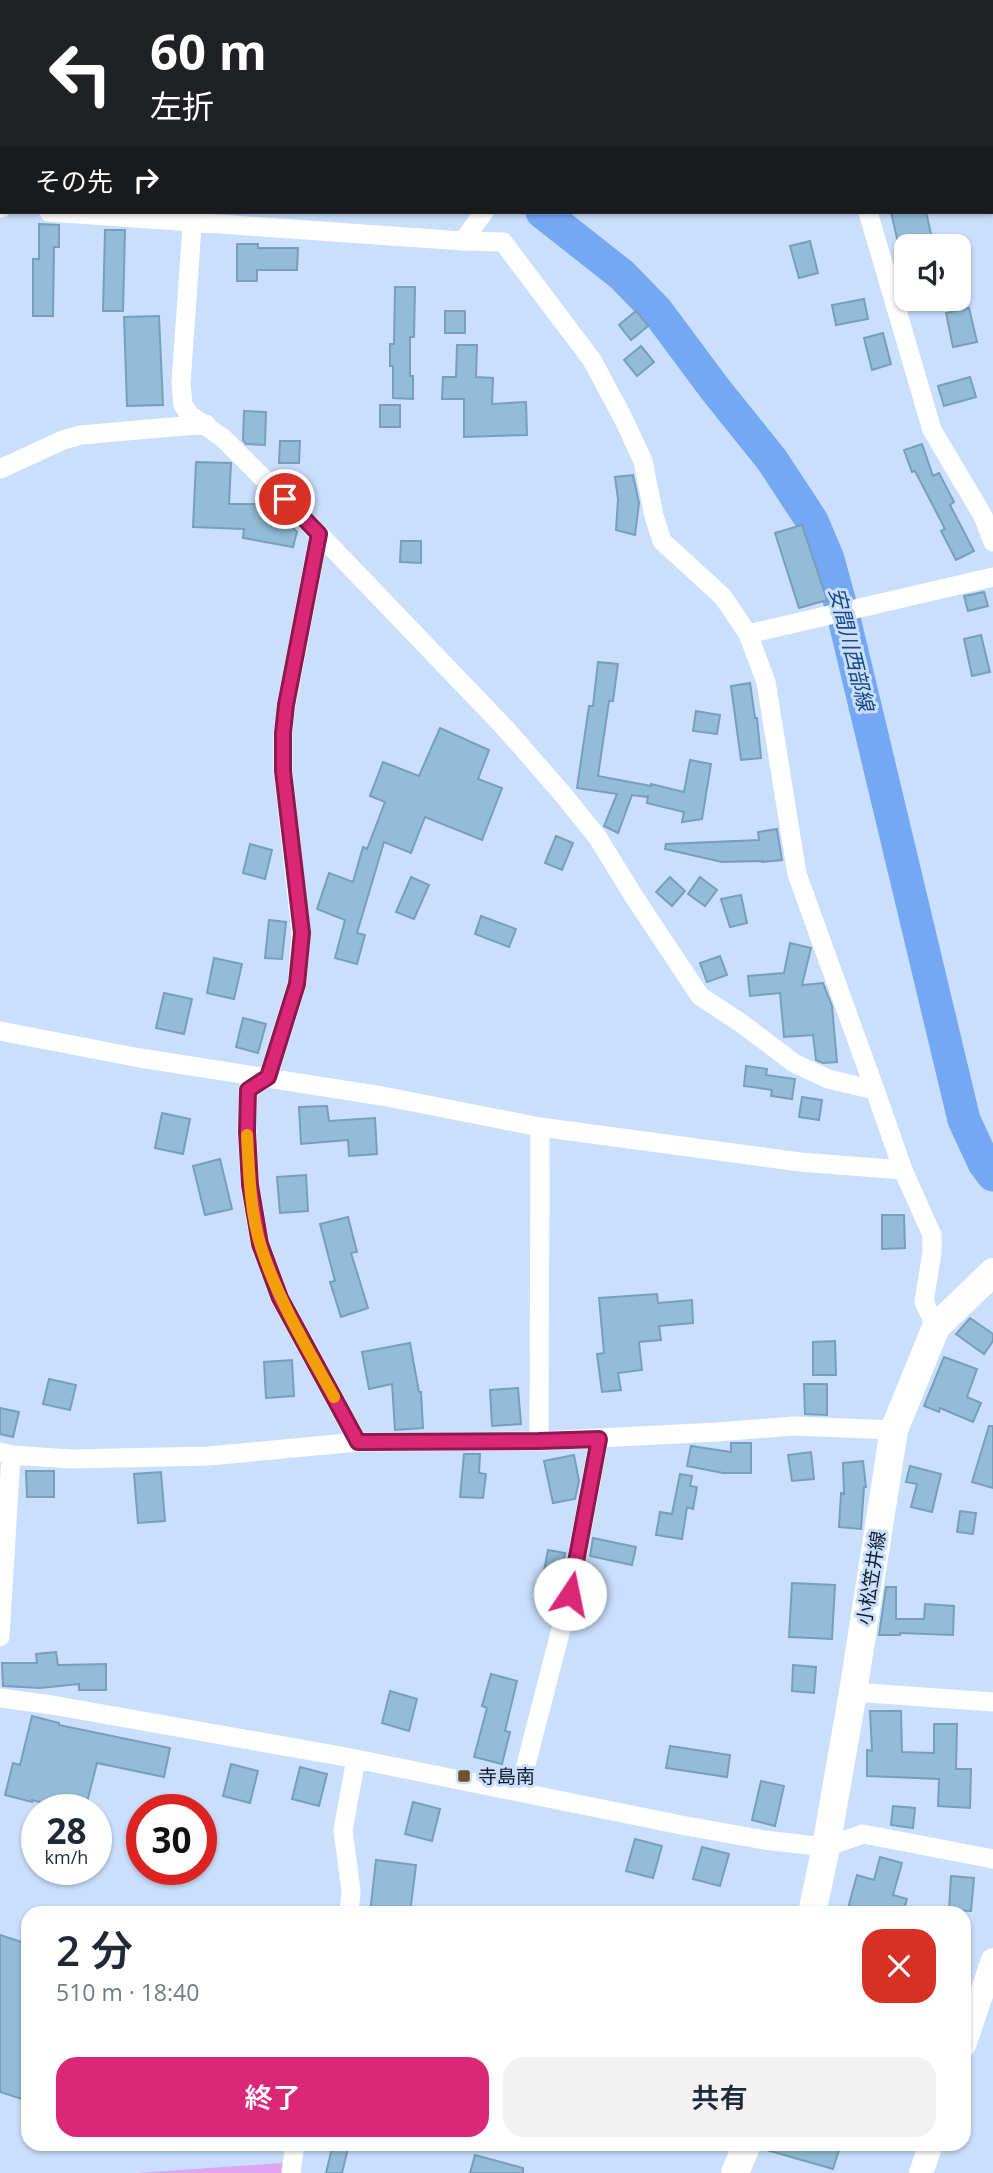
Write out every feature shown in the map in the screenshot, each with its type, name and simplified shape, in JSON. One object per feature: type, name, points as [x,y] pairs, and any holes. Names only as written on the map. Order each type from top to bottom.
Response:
[{"type":"main road","name":"小松笠井線","points":[[813,1906],[826,1847],[853,1692],[894,1430],[936,1327],[993,1272]]},
{"type":"main road","points":[[735,2173],[744,2151]]},
{"type":"street","points":[[107,214],[193,217],[463,241],[503,242],[592,360],[643,461],[662,541],[723,597],[748,634],[766,682],[797,874],[903,1170],[932,1235],[924,1302],[936,1327]]},
{"type":"street","points":[[463,241],[483,214]]},
{"type":"street","points":[[869,214],[932,430],[983,516],[993,542]]},
{"type":"street","points":[[193,217],[181,383],[183,405],[190,415],[223,438],[505,728],[598,838],[700,996],[794,1063],[828,1079],[875,1090]]},
{"type":"street","points":[[0,469],[63,440],[81,435],[206,424]]},
{"type":"street","points":[[319,534],[283,733],[283,771],[302,933],[297,984],[268,1077],[248,1090],[247,1132],[250,1185],[260,1244],[280,1298],[358,1442]]},
{"type":"street","points":[[748,634],[993,577]]},
{"type":"street","points":[[0,1031],[140,1058],[382,1096],[540,1127],[800,1162],[903,1170]]},
{"type":"street","points":[[539,1441],[540,1127]]},
{"type":"street","points":[[0,1637],[6,1454],[71,1458],[209,1456],[358,1442],[599,1439],[794,1426],[894,1430]]},
{"type":"street","points":[[519,1792],[570,1594],[599,1439]]},
{"type":"street","points":[[853,1692],[993,1702]]},
{"type":"street","points":[[0,1698],[356,1759],[764,1840],[826,1847],[863,1834],[993,1859]]},
{"type":"street","points":[[350,1906],[351,1891],[343,1830],[356,1759]]},
{"type":"street","points":[[971,2024],[993,1960]]},
{"type":"street","points":[[291,2173],[294,2151]]},
{"type":"street","points":[[921,2173],[929,2151]]},
{"type":"shaded area","points":[[283,2163],[282,2173],[137,2173]]},
{"type":"building","points":[[891,214],[926,214],[931,234],[896,234]]},
{"type":"building","points":[[39,224],[59,225],[59,247],[54,247],[53,316],[33,316],[33,259],[39,259]]},
{"type":"building","points":[[105,230],[125,230],[123,311],[103,311]]},
{"type":"building","points":[[810,241],[818,273],[799,278],[790,246]]},
{"type":"building","points":[[237,244],[258,244],[258,248],[298,248],[297,270],[257,270],[257,281],[237,281]]},
{"type":"building","points":[[395,287],[415,287],[414,337],[410,337],[413,399],[393,398],[390,344],[394,344]]},
{"type":"building","points":[[864,299],[868,319],[836,325],[832,305]]},
{"type":"building","points":[[445,311],[465,311],[465,333],[445,333]]},
{"type":"building","points":[[636,311],[648,326],[631,340],[619,325]]},
{"type":"building","points":[[970,311],[977,342],[953,347],[946,313]]},
{"type":"building","points":[[159,316],[163,405],[127,406],[124,317]]},
{"type":"building","points":[[883,333],[891,364],[872,370],[864,338]]},
{"type":"building","points":[[457,345],[477,345],[476,377],[493,378],[492,404],[526,402],[527,435],[464,437],[464,399],[442,399],[443,377],[456,377]]},
{"type":"building","points":[[641,346],[654,362],[637,376],[624,360]]},
{"type":"building","points":[[970,377],[976,397],[944,406],[938,386]]},
{"type":"building","points":[[380,405],[400,405],[400,427],[380,427]]},
{"type":"building","points":[[244,411],[266,412],[265,445],[246,444],[243,440]]},
{"type":"building","points":[[280,441],[300,441],[299,463],[279,463]]},
{"type":"building","points":[[922,444],[933,476],[939,473],[954,502],[950,505],[974,551],[956,560],[941,531],[945,529],[915,471],[912,472],[904,450]]},
{"type":"building","points":[[196,462],[231,463],[229,504],[272,504],[297,532],[293,547],[243,538],[244,529],[193,527]]},
{"type":"building","points":[[633,475],[639,503],[635,535],[616,530],[618,499],[615,477]]},
{"type":"building","points":[[802,525],[827,600],[799,608],[775,533]]},
{"type":"building","points":[[401,541],[421,541],[421,563],[400,562]]},
{"type":"building","points":[[984,592],[988,606],[968,611],[964,596]]},
{"type":"building","points":[[981,635],[990,672],[972,676],[964,639]]},
{"type":"building","points":[[598,662],[618,664],[613,701],[609,701],[598,776],[684,792],[690,760],[711,764],[702,819],[682,822],[684,812],[647,803],[648,797],[632,795],[618,833],[604,826],[617,794],[577,788],[589,706],[593,706]]},
{"type":"building","points":[[750,683],[761,758],[741,760],[731,686]]},
{"type":"building","points":[[696,711],[720,715],[717,734],[693,731]]},
{"type":"building","points":[[440,728],[489,750],[478,779],[502,788],[482,840],[425,817],[411,853],[384,842],[357,933],[365,935],[357,964],[335,958],[345,920],[317,909],[329,873],[353,882],[363,847],[367,849],[385,802],[370,796],[383,762],[419,776]]},
{"type":"building","points":[[777,829],[782,860],[722,862],[665,849],[666,844],[759,840],[758,832]]},
{"type":"building","points":[[556,836],[573,843],[562,870],[545,863]]},
{"type":"building","points":[[250,844],[272,850],[265,879],[243,873]]},
{"type":"building","points":[[411,877],[429,885],[414,919],[396,912]]},
{"type":"building","points":[[670,877],[685,891],[672,906],[656,892]]},
{"type":"building","points":[[700,877],[717,890],[705,906],[688,894]]},
{"type":"building","points":[[741,895],[747,923],[730,927],[721,899]]},
{"type":"building","points":[[481,916],[516,929],[509,947],[475,934]]},
{"type":"building","points":[[269,920],[286,922],[282,959],[265,958]]},
{"type":"building","points":[[790,943],[811,948],[802,985],[823,983],[832,1006],[837,1062],[823,1063],[816,1060],[813,1035],[784,1037],[780,993],[750,996],[748,976],[784,973]]},
{"type":"building","points":[[720,956],[727,975],[707,982],[700,963]]},
{"type":"building","points":[[214,958],[242,964],[234,999],[207,993]]},
{"type":"building","points":[[164,993],[192,999],[184,1034],[156,1028]]},
{"type":"building","points":[[243,1018],[266,1024],[258,1053],[236,1047]]},
{"type":"building","points":[[746,1066],[767,1069],[766,1075],[795,1079],[792,1099],[771,1096],[772,1090],[744,1086]]},
{"type":"building","points":[[802,1097],[822,1100],[819,1120],[799,1117]]},
{"type":"building","points":[[327,1106],[329,1121],[375,1118],[377,1154],[349,1156],[348,1140],[301,1144],[299,1107]]},
{"type":"building","points":[[162,1113],[190,1119],[183,1154],[155,1148]]},
{"type":"building","points":[[220,1159],[232,1209],[205,1215],[193,1166]]},
{"type":"building","points":[[306,1175],[308,1211],[280,1213],[277,1177]]},
{"type":"building","points":[[882,1215],[904,1215],[905,1248],[882,1249]]},
{"type":"building","points":[[348,1217],[357,1252],[351,1253],[368,1308],[341,1317],[330,1282],[335,1281],[320,1224]]},
{"type":"building","points":[[657,1294],[658,1303],[692,1300],[693,1323],[659,1326],[661,1340],[639,1342],[642,1370],[618,1373],[621,1390],[602,1392],[597,1354],[604,1353],[599,1298]]},
{"type":"building","points":[[970,1318],[993,1334],[993,1341],[984,1354],[956,1334]]},
{"type":"building","points":[[835,1341],[836,1375],[813,1375],[813,1342]]},
{"type":"building","points":[[410,1343],[421,1392],[423,1428],[395,1430],[392,1384],[369,1389],[362,1352]]},
{"type":"building","points":[[944,1357],[977,1369],[967,1397],[981,1403],[973,1422],[940,1408],[939,1412],[924,1406]]},
{"type":"building","points":[[292,1360],[294,1396],[266,1398],[264,1362]]},
{"type":"building","points":[[49,1379],[76,1385],[70,1410],[43,1404]]},
{"type":"building","points":[[804,1384],[827,1384],[827,1415],[805,1414]]},
{"type":"building","points":[[518,1388],[521,1424],[492,1426],[490,1390]]},
{"type":"building","points":[[0,1408],[19,1412],[13,1437],[0,1434]]},
{"type":"building","points":[[989,1426],[993,1426],[993,1488],[972,1482]]},
{"type":"building","points":[[731,1443],[751,1443],[751,1473],[723,1473],[687,1466],[691,1446],[731,1452]]},
{"type":"building","points":[[811,1452],[814,1479],[792,1481],[788,1455]]},
{"type":"building","points":[[464,1454],[480,1454],[479,1473],[486,1474],[483,1498],[460,1497]]},
{"type":"building","points":[[574,1455],[579,1481],[575,1499],[553,1503],[544,1461]]},
{"type":"building","points":[[863,1461],[866,1487],[861,1529],[839,1527],[841,1493],[844,1494],[843,1463]]},
{"type":"building","points":[[910,1466],[941,1474],[932,1512],[911,1507],[917,1484],[906,1482]]},
{"type":"building","points":[[26,1471],[54,1471],[54,1497],[27,1497]]},
{"type":"building","points":[[161,1472],[165,1521],[138,1523],[134,1474]]},
{"type":"building","points":[[680,1474],[692,1476],[690,1486],[697,1487],[693,1509],[687,1507],[682,1539],[656,1535],[660,1512],[672,1514]]},
{"type":"building","points":[[960,1511],[976,1513],[973,1534],[957,1532]]},
{"type":"building","points":[[593,1538],[636,1547],[632,1565],[590,1556]]},
{"type":"building","points":[[548,1550],[565,1553],[561,1574],[544,1571]]},
{"type":"building","points":[[792,1583],[835,1585],[832,1639],[789,1637]]},
{"type":"building","points":[[886,1587],[896,1587],[896,1619],[924,1619],[925,1604],[954,1606],[953,1635],[879,1635]]},
{"type":"building","points":[[56,1652],[58,1665],[106,1664],[106,1690],[79,1690],[79,1684],[40,1688],[3,1686],[2,1663],[37,1663],[36,1654]]},
{"type":"building","points":[[793,1665],[816,1667],[814,1693],[792,1691]]},
{"type":"building","points":[[491,1674],[517,1681],[505,1731],[510,1732],[502,1764],[474,1757],[487,1708],[482,1706]]},
{"type":"building","points":[[390,1691],[417,1699],[409,1731],[382,1723]]},
{"type":"building","points":[[870,1711],[901,1711],[902,1752],[934,1753],[934,1724],[957,1724],[956,1769],[971,1769],[970,1808],[938,1806],[939,1779],[867,1776],[867,1750],[872,1751]]},
{"type":"building","points":[[32,1716],[59,1725],[170,1748],[164,1777],[97,1763],[89,1794],[21,1794],[21,1799],[5,1795],[13,1763],[20,1765]]},
{"type":"building","points":[[670,1746],[730,1755],[727,1777],[666,1768]]},
{"type":"building","points":[[231,1764],[258,1771],[250,1803],[223,1796]]},
{"type":"building","points":[[300,1767],[327,1774],[319,1806],[292,1799]]},
{"type":"building","points":[[761,1781],[784,1786],[775,1826],[752,1820]]},
{"type":"building","points":[[413,1802],[440,1809],[432,1841],[405,1834]]},
{"type":"building","points":[[893,1806],[915,1808],[913,1828],[891,1825]]},
{"type":"building","points":[[635,1839],[662,1846],[653,1878],[626,1871]]},
{"type":"building","points":[[702,1847],[729,1854],[720,1886],[693,1879]]},
{"type":"building","points":[[880,1857],[902,1863],[893,1895],[907,1899],[905,1906],[849,1906],[857,1875],[874,1880]]},
{"type":"building","points":[[376,1860],[416,1865],[411,1906],[371,1906]]},
{"type":"building","points":[[951,1876],[974,1878],[971,1911],[971,1906],[949,1906]]},
{"type":"building","points":[[0,1935],[21,1942],[21,2099],[0,2092]]},
{"type":"building","points":[[331,2151],[347,2151],[342,2173],[326,2173]]},
{"type":"building","points":[[770,2151],[839,2151],[833,2169]]},
{"type":"building","points":[[475,2155],[523,2168],[523,2173],[470,2173]]},
{"type":"waterway","name":"安間川西部線","points":[[545,214],[622,275],[657,311],[772,460],[812,521],[828,559],[843,614],[964,1120],[984,1163],[993,1175]]},
{"type":"slow traffic","points":[[247,1135],[250,1185],[260,1244],[280,1298],[334,1397]]},
{"type":"place","name":"寺島南","points":[[464,1776]]},
{"type":"route","points":[[285,499],[319,534],[283,733],[283,771],[302,933],[297,984],[268,1077],[248,1090],[250,1185],[260,1244],[280,1298],[358,1442],[599,1439],[570,1594]]}]
